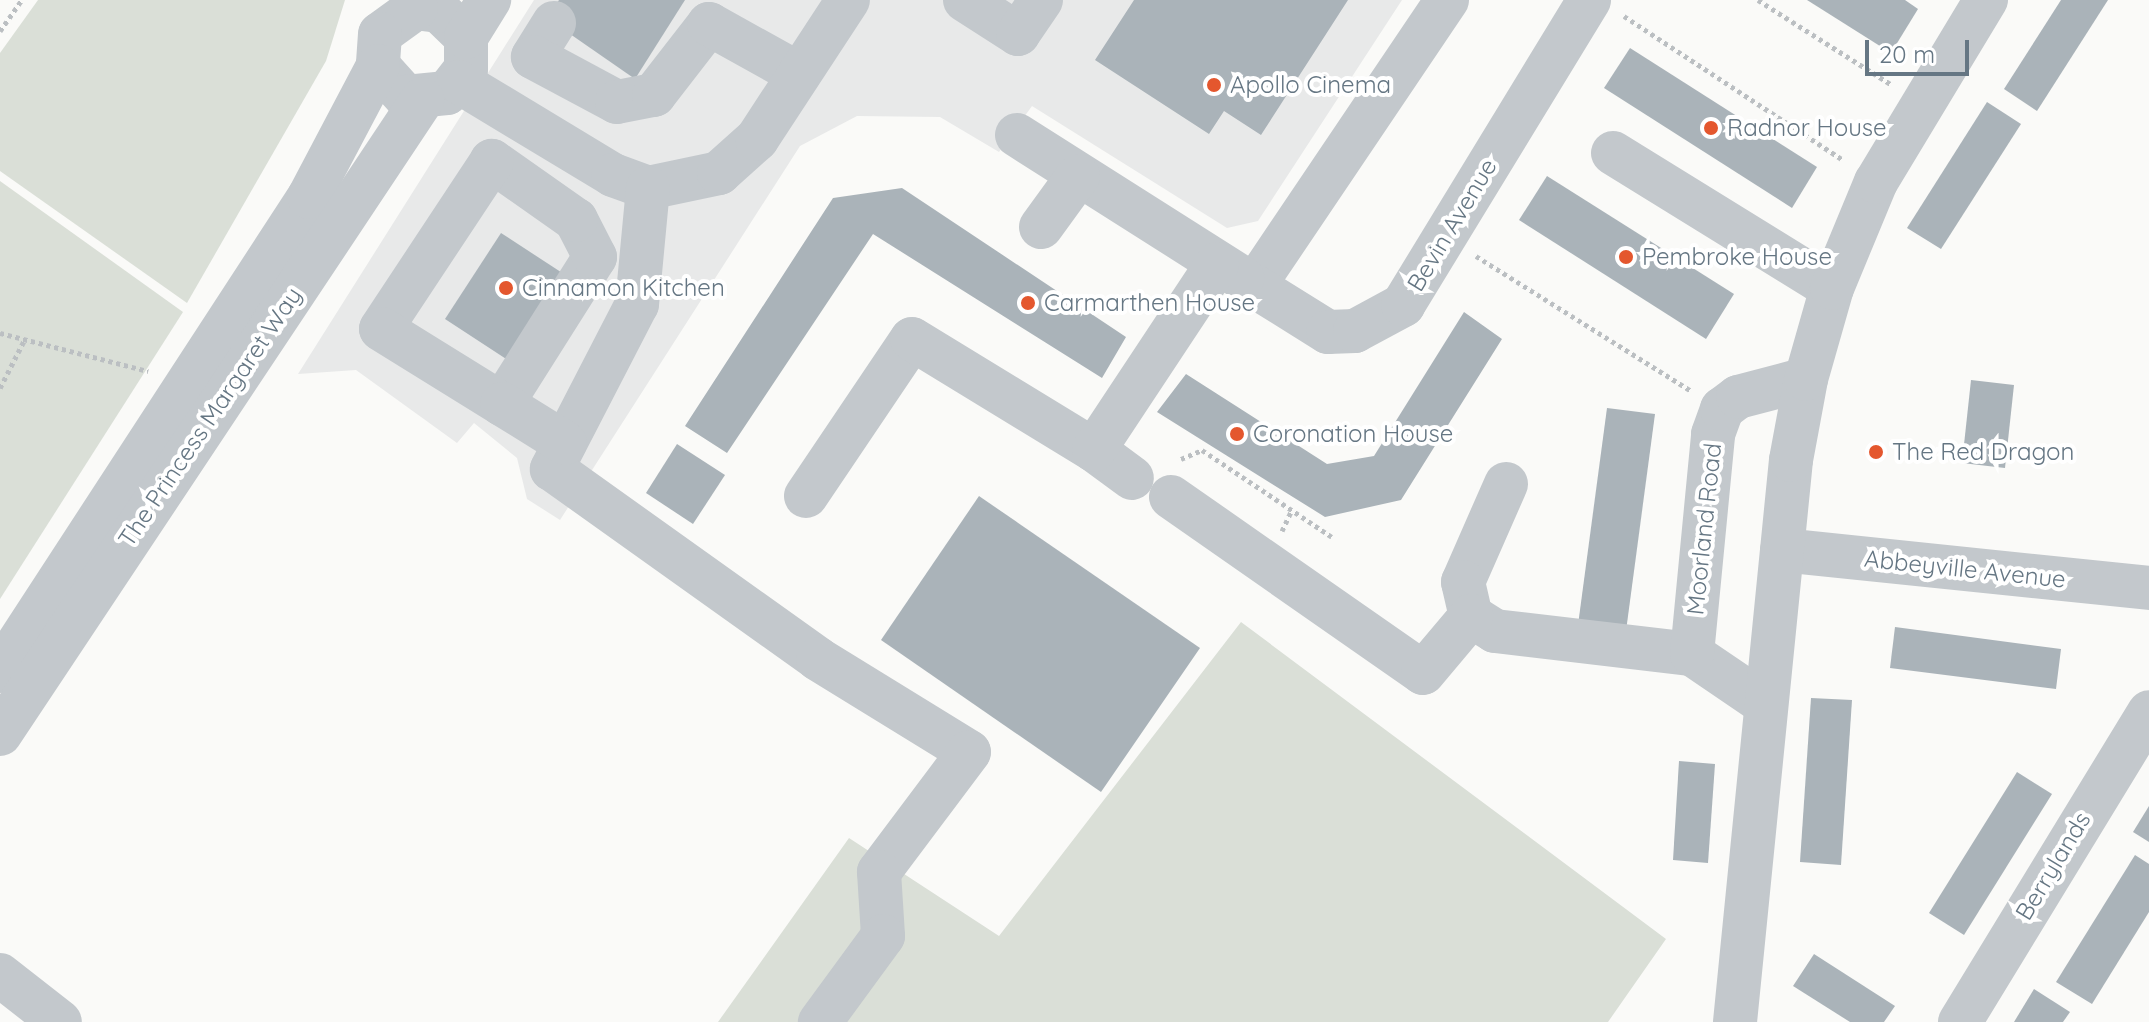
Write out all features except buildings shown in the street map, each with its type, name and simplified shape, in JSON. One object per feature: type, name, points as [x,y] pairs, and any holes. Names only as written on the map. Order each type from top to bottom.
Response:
[{"type":"street","name":"The Princess Margaret Way","points":[[0,734],[441,91],[466,37],[489,0]]},
{"type":"street","points":[[378,66],[395,91],[441,91],[613,175],[648,188],[719,173],[757,139],[848,0]]},
{"type":"street","points":[[965,0],[1018,34],[1041,0]]},
{"type":"street","points":[[1254,286],[1447,0]]},
{"type":"street","points":[[1735,1022],[1764,703],[1806,379],[1832,288],[1876,182],[1986,0]]},
{"type":"street","name":"Bevin Avenue","points":[[1017,135],[1254,286],[1302,321],[1355,331],[1403,305],[1601,4]]},
{"type":"street","name":"The Princess Margaret Way","points":[[0,671],[309,197],[378,66],[380,34],[405,6],[439,11],[466,37]]},
{"type":"street","points":[[554,23],[533,57],[617,102],[654,95],[716,12],[799,74]]},
{"type":"street","points":[[1613,153],[1832,288]]},
{"type":"street","points":[[502,404],[595,257],[576,220],[492,161],[381,329],[502,404],[565,443]]},
{"type":"street","points":[[1041,227],[1078,176]]},
{"type":"street","points":[[648,188],[637,304],[552,469],[818,659],[969,752],[879,872],[883,936],[820,1022]]},
{"type":"street","points":[[1094,450],[1217,264]]},
{"type":"street","points":[[806,496],[912,339],[1094,450],[1132,478]]},
{"type":"street","name":"Moorland Road","points":[[1692,654],[1722,409],[1766,386],[1806,379]]},
{"type":"street","points":[[1506,484],[1463,582],[1471,616],[1495,631],[1692,654],[1764,703]]},
{"type":"street","points":[[1171,497],[1423,673],[1471,616]]},
{"type":"street","name":"Abbeyville Avenue","points":[[1782,550],[2149,588]]},
{"type":"street","name":"Berrylands","points":[[1960,1022],[2149,712]]},
{"type":"street","points":[[0,975],[60,1022]]},
{"type":"path","points":[[0,31],[22,0]]},
{"type":"path","points":[[1758,0],[1924,105]]},
{"type":"path","points":[[1601,4],[1876,182]]},
{"type":"path","points":[[1445,237],[1722,409]]},
{"type":"path","points":[[0,333],[146,372],[161,369]]},
{"type":"path","points":[[0,388],[25,339]]},
{"type":"path","points":[[1132,478],[1202,450],[1332,537]]},
{"type":"shaded area","points":[[38,0],[345,0],[326,61],[187,303],[0,171],[0,53]]},
{"type":"shaded area","points":[[534,0],[1402,0],[1258,221],[1227,228],[1032,106],[999,152],[940,117],[857,116],[800,146],[560,520],[527,499],[517,458],[474,423],[457,443],[356,370],[298,374]]},
{"type":"shaded area","points":[[0,181],[183,312],[0,599]]},
{"type":"shaded area","points":[[1241,622],[1666,939],[1608,1022],[718,1022],[849,838],[999,936]]},
{"type":"place","name":"Apollo Cinema","points":[[1214,85]]},
{"type":"place","name":"Radnor House","points":[[1711,128]]},
{"type":"place","name":"Pembroke House","points":[[1626,257]]},
{"type":"place","name":"Cinnamon Kitchen","points":[[506,288]]},
{"type":"place","name":"Carmarthen House","points":[[1028,303]]},
{"type":"place","name":"Coronation House","points":[[1237,434]]},
{"type":"place","name":"The Red Dragon","points":[[1876,452]]}]
